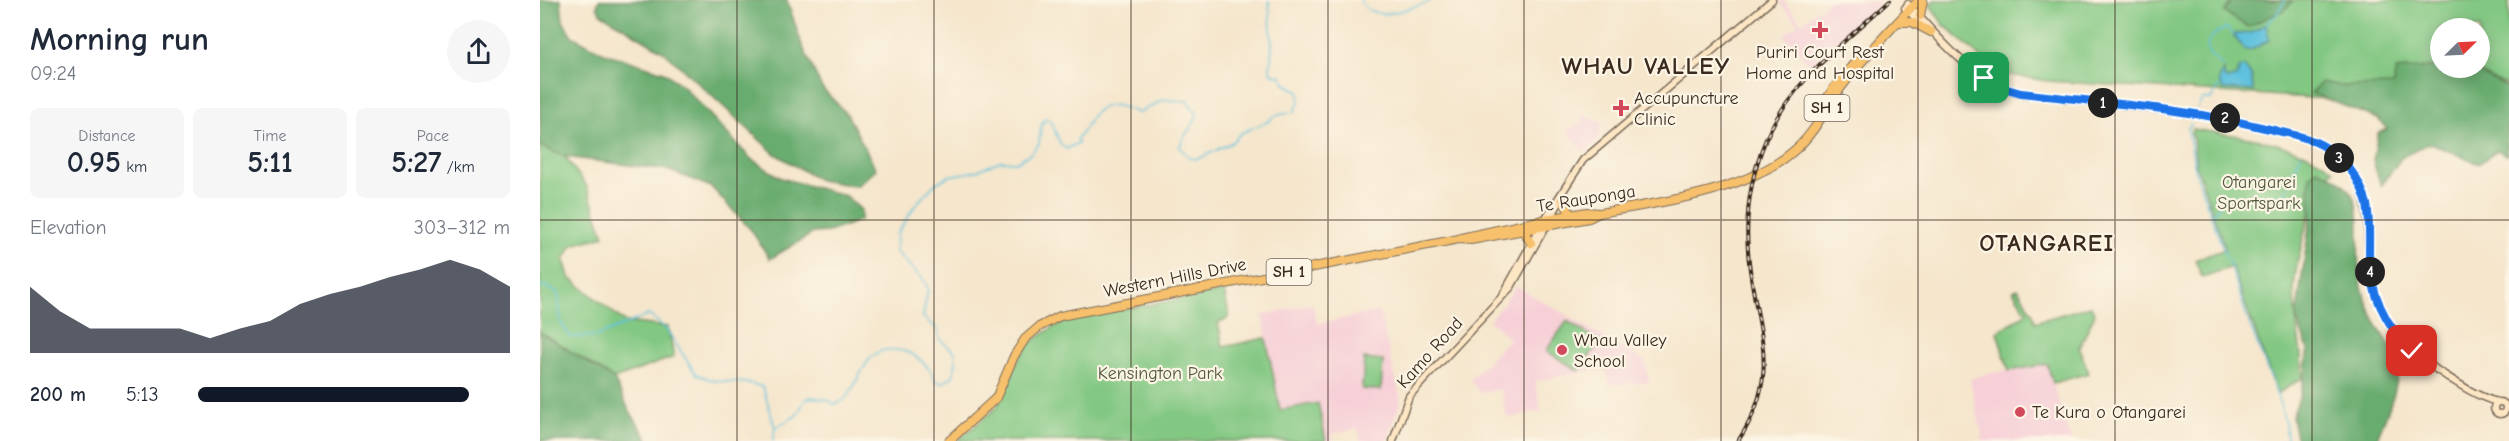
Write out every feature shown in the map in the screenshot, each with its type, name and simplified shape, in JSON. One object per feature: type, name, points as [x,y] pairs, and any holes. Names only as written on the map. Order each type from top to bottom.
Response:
[{"type":"highway","name":"Te Rauponga","points":[[1459,239],[1469,235],[1546,223],[1570,215],[1599,213],[1664,202],[1716,187],[1774,160],[1794,145],[1810,126],[1833,89],[1909,6],[1921,0]]},
{"type":"highway","points":[[1920,16],[1921,0]]},
{"type":"highway","name":"Te Rauponga","points":[[1716,187],[1725,186],[1776,163],[1797,148],[1865,58],[1898,22],[1909,6]]},
{"type":"highway","points":[[1898,22],[1912,22],[1933,33]]},
{"type":"highway","points":[[1563,200],[1570,215]]},
{"type":"highway","name":"Western Hills Drive","points":[[950,440],[996,398],[1014,356],[1025,339],[1039,327],[1054,319],[1074,313],[1459,239],[1471,240],[1546,223],[1589,218],[1599,213]]},
{"type":"highway","points":[[1523,230],[1531,243]]},
{"type":"main road","name":"Kamo Road","points":[[1393,441],[1409,396],[1511,287],[1583,160],[1772,0]]},
{"type":"main road","points":[[1909,6],[1933,33]]},
{"type":"main road","points":[[1909,6],[1933,33],[1984,78],[2010,91],[2219,117],[2309,139],[2330,150],[2351,171],[2365,198],[2371,278],[2378,301],[2389,323],[2417,355],[2482,398],[2495,405],[2503,402],[2507,412],[2495,413],[2495,405]]},
{"type":"main road","name":"Kamo Road","points":[[1504,293],[1531,243],[1563,200],[1564,190]]},
{"type":"shaded area","name":"Puriri Court Rest Home and Hospital","points":[[1783,0],[1802,23],[1830,0],[1881,2],[1810,66],[1784,35],[1798,24],[1779,2]]},
{"type":"shaded area","points":[[1581,115],[1602,122],[1598,140],[1584,153],[1567,131],[1582,121]]},
{"type":"shaded area","name":"Whau Valley School","points":[[1516,286],[1645,361],[1649,382],[1610,385],[1605,368],[1535,381],[1541,411],[1507,418],[1501,389],[1480,393],[1470,380],[1509,339],[1489,320]]},
{"type":"shaded area","points":[[1312,304],[1317,324],[1379,311],[1401,400],[1387,441],[1361,441],[1358,428],[1332,434],[1333,441],[1326,441],[1318,404],[1281,411],[1262,315]]},
{"type":"shaded area","name":"Te Kura o Otangarei","points":[[2047,364],[2071,441],[1983,441],[1970,379],[1986,374]]},
{"type":"green space","points":[[540,0],[561,0],[563,21],[572,36],[604,53],[664,72],[684,87],[751,159],[781,178],[846,196],[861,210],[861,220],[829,232],[813,233],[770,259],[751,230],[711,187],[668,170],[565,157],[540,146]]},
{"type":"green space","points":[[599,0],[787,0],[802,45],[822,88],[847,114],[876,169],[857,186],[819,180],[775,154],[663,51],[600,13],[597,6]]},
{"type":"green space","points":[[1934,0],[2509,0],[2509,85],[2487,78],[2490,78],[2490,18],[2430,18],[2430,78],[2343,100],[2047,81],[1998,73],[1943,24],[1930,5]]},
{"type":"green space","points":[[2232,0],[2292,1],[2286,9],[2248,27],[2224,12]]},
{"type":"green space","points":[[2430,67],[2430,78],[2490,78],[2509,88],[2507,155],[2497,150],[2479,164],[2430,143],[2402,157],[2381,186],[2373,161],[2378,133],[2387,129],[2378,119],[2311,93],[2322,82],[2342,86],[2393,85],[2396,70]]},
{"type":"green space","name":"Otangarei Sportspark","points":[[2193,129],[2284,146],[2302,152],[2334,170],[2314,188],[2312,210],[2308,218],[2296,271],[2294,299],[2302,378],[2277,394],[2232,267],[2202,277],[2195,260],[2225,249],[2196,165],[2191,133]]},
{"type":"green space","points":[[540,146],[565,157],[586,185],[604,236],[572,245],[564,260],[569,277],[625,322],[668,327],[674,357],[614,379],[540,332]]},
{"type":"green space","points":[[2316,169],[2336,178],[2348,190],[2355,202],[2358,217],[2361,284],[2374,320],[2397,358],[2395,389],[2376,441],[2297,441],[2292,417],[2301,393],[2308,349],[2296,318],[2311,213],[2310,176]]},
{"type":"green space","points":[[2018,289],[2033,314],[2035,322],[2091,306],[2095,314],[2079,348],[2089,373],[2053,383],[2047,364],[2009,371],[1997,332],[2027,313],[2013,291]]},
{"type":"green space","name":"Kensington Park","points":[[1224,291],[1229,315],[1226,320],[1218,322],[1223,347],[1266,338],[1280,410],[1318,403],[1326,441],[957,441],[997,407],[1017,361],[1030,343],[1059,323],[1075,318]]},
{"type":"green space","points":[[1567,321],[1600,342],[1579,371],[1546,351]]},
{"type":"green space","points":[[540,332],[614,379],[629,410],[649,441],[540,441]]},
{"type":"green space","points":[[1364,359],[1383,361],[1381,390],[1362,389]]},
{"type":"water","points":[[2266,24],[2269,40],[2251,50],[2245,50],[2234,36],[2251,33]]},
{"type":"water","points":[[2244,67],[2252,76],[2253,91],[2223,89],[2219,81],[2223,70],[2225,78],[2228,79],[2237,76],[2239,68]]},
{"type":"waterway","points":[[775,428],[797,415],[805,400],[811,397],[829,400],[833,404],[842,401],[849,394],[866,364],[874,355],[884,350],[900,350],[913,355],[927,367],[935,381],[943,383],[953,376],[956,363],[955,352],[939,339],[938,330],[923,317],[928,289],[923,279],[896,252],[897,234],[916,204],[936,183],[949,176],[976,171],[1000,161],[1016,162],[1030,154],[1039,144],[1041,126],[1046,118],[1066,149],[1078,143],[1077,138],[1092,117],[1104,107],[1116,106],[1139,113],[1163,100],[1187,101],[1197,113],[1180,148],[1190,158],[1198,159],[1231,143],[1241,133],[1269,121],[1274,116],[1294,112],[1299,102],[1299,92],[1286,84],[1280,75],[1272,74],[1270,71],[1272,46],[1269,0]]},
{"type":"waterway","points":[[1360,0],[1370,11],[1382,14],[1425,4],[1432,0]]},
{"type":"waterway","points":[[2266,24],[2276,15],[2285,0]]},
{"type":"waterway","points":[[2222,66],[2208,51],[2208,42],[2218,32],[2227,28],[2234,35]]},
{"type":"waterway","points":[[2197,109],[2202,99],[2211,99],[2220,85]]},
{"type":"waterway","points":[[2191,124],[2188,129],[2196,173],[2226,257]]},
{"type":"waterway","points":[[2212,215],[2224,202],[2285,194],[2301,154]]},
{"type":"waterway","points":[[2228,260],[2279,401],[2287,441]]},
{"type":"waterway","points":[[540,287],[544,286],[558,293],[561,323],[571,337],[597,336],[649,315],[666,329],[696,374],[715,381],[748,383],[763,387],[775,428],[773,441]]},
{"type":"railway","points":[[1738,441],[1752,415],[1761,391],[1764,369],[1763,347],[1747,237],[1748,208],[1756,166],[1777,118],[1804,81],[1890,0]]},
{"type":"place","name":"Puriri Court Rest Home and Hospital","points":[[1820,30]]},
{"type":"place","name":"Accupuncture Clinic","points":[[1621,108]]},
{"type":"place","name":"Whau Valley School","points":[[1562,350]]},
{"type":"place","name":"Te Kura o Otangarei","points":[[2020,412]]},
{"type":"district","name":"WHAU VALLEY","points":[[1646,66]]},
{"type":"district","name":"OTANGAREI","points":[[2047,243]]},
{"type":"route","points":[[1984,78],[2000,87],[2021,93],[2219,117],[2303,137],[2325,147],[2344,162],[2360,186],[2368,209],[2371,278],[2376,295],[2389,323],[2412,351]]}]
